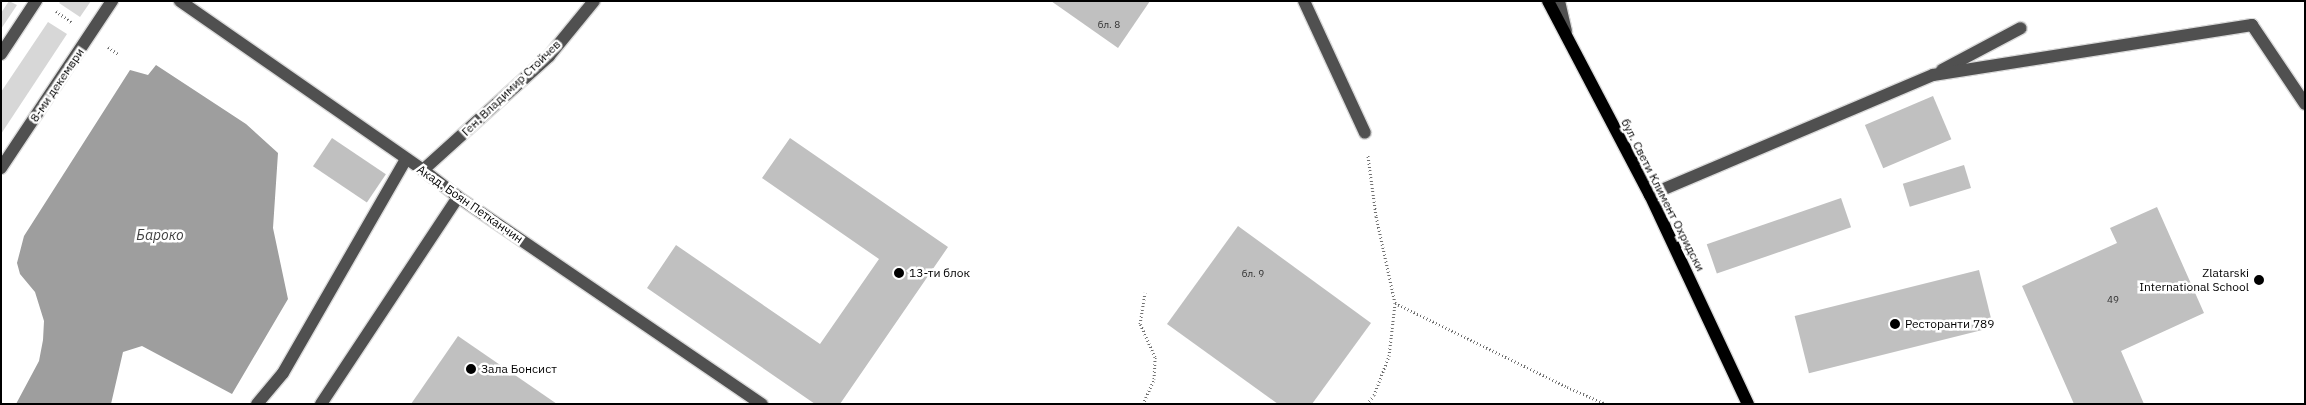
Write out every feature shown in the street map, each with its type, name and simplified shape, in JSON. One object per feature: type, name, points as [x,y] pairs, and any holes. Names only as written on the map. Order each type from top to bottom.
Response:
[{"type":"main road","name":"бул. Свети Климент Охридски","points":[[1548,1],[1650,195],[1748,404]]},
{"type":"street","points":[[1,54],[36,1]]},
{"type":"street","name":"8-ми декември","points":[[1,168],[112,1]]},
{"type":"street","name":"Акад. Боян Петканчин","points":[[180,1],[423,170],[458,197],[762,404]]},
{"type":"street","name":"Ген. Владимир Стойчев","points":[[423,170],[549,56],[594,1]]},
{"type":"street","points":[[1304,1],[1365,133]]},
{"type":"street","points":[[1559,1],[1569,44]]},
{"type":"street","points":[[1933,74],[2252,25],[2305,104]]},
{"type":"street","points":[[1650,195],[1933,74],[2021,28]]},
{"type":"street","points":[[258,404],[283,374],[406,159]]},
{"type":"street","points":[[321,404],[458,197]]},
{"type":"path","points":[[55,11],[73,23]]},
{"type":"path","points":[[1365,133],[1376,216],[1395,303],[1390,356],[1374,395],[1367,404]]},
{"type":"path","points":[[1143,404],[1154,379],[1156,357],[1140,324],[1145,292]]},
{"type":"path","points":[[1395,303],[1567,387],[1606,404]]},
{"type":"shaded area","points":[[9,1],[17,5],[1,29],[1,13]]},
{"type":"shaded area","points":[[61,1],[91,1],[80,17],[59,3]]},
{"type":"shaded area","points":[[48,22],[67,34],[1,134],[1,92]]},
{"type":"water","name":"Бароко","points":[[156,65],[246,124],[278,153],[273,228],[288,299],[232,394],[142,346],[123,352],[111,404],[16,404],[39,361],[44,321],[35,292],[20,274],[17,263],[24,236],[130,70],[148,75]]},
{"type":"building","points":[[1051,1],[1150,1],[1118,48]]},
{"type":"building","points":[[1933,96],[1951,139],[1883,168],[1865,125]]},
{"type":"building","points":[[332,138],[386,174],[367,203],[313,166]]},
{"type":"building","name":"13-ти блок","points":[[790,138],[948,247],[840,404],[815,404],[647,288],[676,245],[820,344],[879,259],[762,178]]},
{"type":"building","points":[[1964,165],[1971,188],[1910,207],[1903,184]]},
{"type":"building","points":[[1841,198],[1851,227],[1717,274],[1707,244]]},
{"type":"building","points":[[2157,207],[2204,313],[2121,351],[2144,404],[2074,404],[2022,286],[2117,243],[2110,228]]},
{"type":"building","points":[[1238,226],[1371,323],[1312,404],[1278,404],[1167,324]]},
{"type":"building","name":"Ресторанти 789","points":[[1979,270],[1993,327],[1809,373],[1795,316]]},
{"type":"building","name":"Зала Бонсист","points":[[458,336],[557,404],[411,404]]},
{"type":"place","name":"13-ти блок","points":[[899,273]]},
{"type":"place","name":"Zlatarski International School","points":[[2259,280]]},
{"type":"place","name":"Ресторанти 789","points":[[1895,324]]},
{"type":"place","name":"Зала Бонсист","points":[[471,369]]}]
